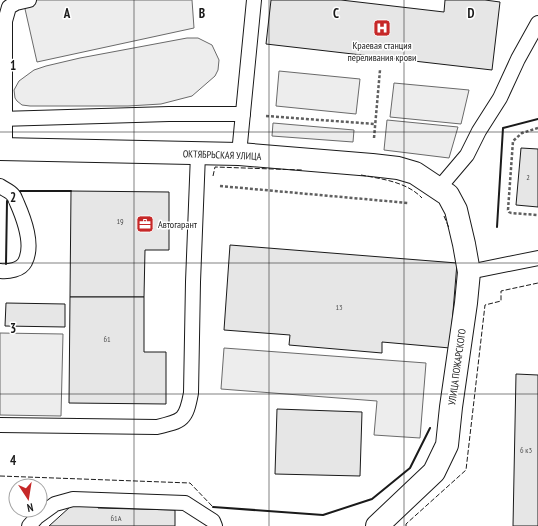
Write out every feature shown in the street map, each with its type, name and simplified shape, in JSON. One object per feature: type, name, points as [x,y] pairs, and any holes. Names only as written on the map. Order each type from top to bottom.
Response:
[{"type":"street","name":"ОКТЯБРЬСКАЯ УЛИЦА","points":[[3,149],[239,154],[372,165],[398,168],[415,173],[439,188]]},
{"type":"street","name":"УЛИЦА ПОЖАРСКОГО","points":[[377,526],[434,472],[447,445],[469,272],[456,210],[448,195],[439,188]]},
{"type":"lane","points":[[3,149],[2,119],[6,16],[10,7],[16,3],[29,0]]},
{"type":"lane","points":[[239,154],[254,0]]},
{"type":"lane","points":[[439,188],[466,155],[500,98],[518,59],[538,23]]},
{"type":"lane","points":[[2,119],[170,114],[243,114]]},
{"type":"lane","points":[[0,425],[157,427],[172,424],[184,418],[191,394],[193,282],[198,154]]},
{"type":"lane","points":[[0,186],[13,195],[21,211],[27,228],[28,248],[25,262],[20,268],[0,271]]},
{"type":"lane","points":[[469,272],[538,258]]},
{"type":"lane","points":[[29,526],[37,517],[55,504],[73,499],[185,503],[212,521],[215,526]]},
{"type":"path","points":[[372,165],[380,70]]},
{"type":"path","points":[[243,114],[375,124]]},
{"type":"path","points":[[538,128],[522,134],[513,141],[508,210],[511,213],[538,215]]},
{"type":"path","points":[[198,184],[414,204]]},
{"type":"shaded area","points":[[23,0],[192,0],[194,28],[37,62]]},
{"type":"shaded area","points":[[187,38],[198,38],[212,45],[219,60],[218,70],[215,76],[192,96],[161,104],[128,106],[30,106],[22,105],[15,98],[14,90],[19,81],[34,70],[80,58]]},
{"type":"shaded area","points":[[279,71],[360,79],[356,114],[276,106]]},
{"type":"shaded area","points":[[394,83],[469,90],[461,124],[390,117]]},
{"type":"shaded area","points":[[387,120],[458,127],[449,158],[384,150]]},
{"type":"shaded area","points":[[273,123],[354,130],[353,142],[272,136]]},
{"type":"shaded area","points":[[0,333],[63,334],[61,416],[0,415]]},
{"type":"shaded area","points":[[224,348],[426,363],[420,438],[374,435],[377,401],[221,389]]},
{"type":"building","name":"Краевая станция переливания крови","points":[[271,0],[341,0],[444,12],[445,0],[485,0],[500,2],[492,70],[266,44]]},
{"type":"building","points":[[521,148],[538,149],[538,207],[516,205]]},
{"type":"building","points":[[71,191],[169,192],[169,250],[145,250],[144,297],[70,297]]},
{"type":"building","points":[[230,245],[457,263],[450,348],[382,342],[382,353],[289,345],[290,335],[224,330]]},
{"type":"building","points":[[70,297],[144,297],[144,352],[166,352],[166,404],[69,403]]},
{"type":"building","points":[[6,303],[65,304],[65,327],[5,326]]},
{"type":"building","points":[[516,374],[538,375],[538,526],[513,526]]},
{"type":"building","points":[[277,409],[362,412],[360,476],[275,474]]},
{"type":"building","points":[[81,497],[99,497],[98,508],[175,510],[175,526],[49,526]]},
{"type":"fence","points":[[213,176],[215,167],[302,170]]},
{"type":"fence","points":[[361,175],[402,185],[409,188],[422,198]]},
{"type":"fence","points":[[444,216],[449,228]]},
{"type":"fence","points":[[406,526],[406,524],[466,470],[485,305],[501,301],[501,291],[538,283]]},
{"type":"fence","points":[[0,476],[190,483],[213,507]]},
{"type":"wall","points":[[497,227],[503,128],[538,119]]},
{"type":"wall","points":[[20,191],[71,191]]},
{"type":"wall","points":[[6,264],[7,201]]},
{"type":"wall","points":[[213,507],[323,515],[372,499],[410,468],[430,428]]},
{"type":"place","name":"Краевая станция переливания крови","points":[[382,28]]},
{"type":"place","name":"Автогарант","points":[[145,224]]}]
